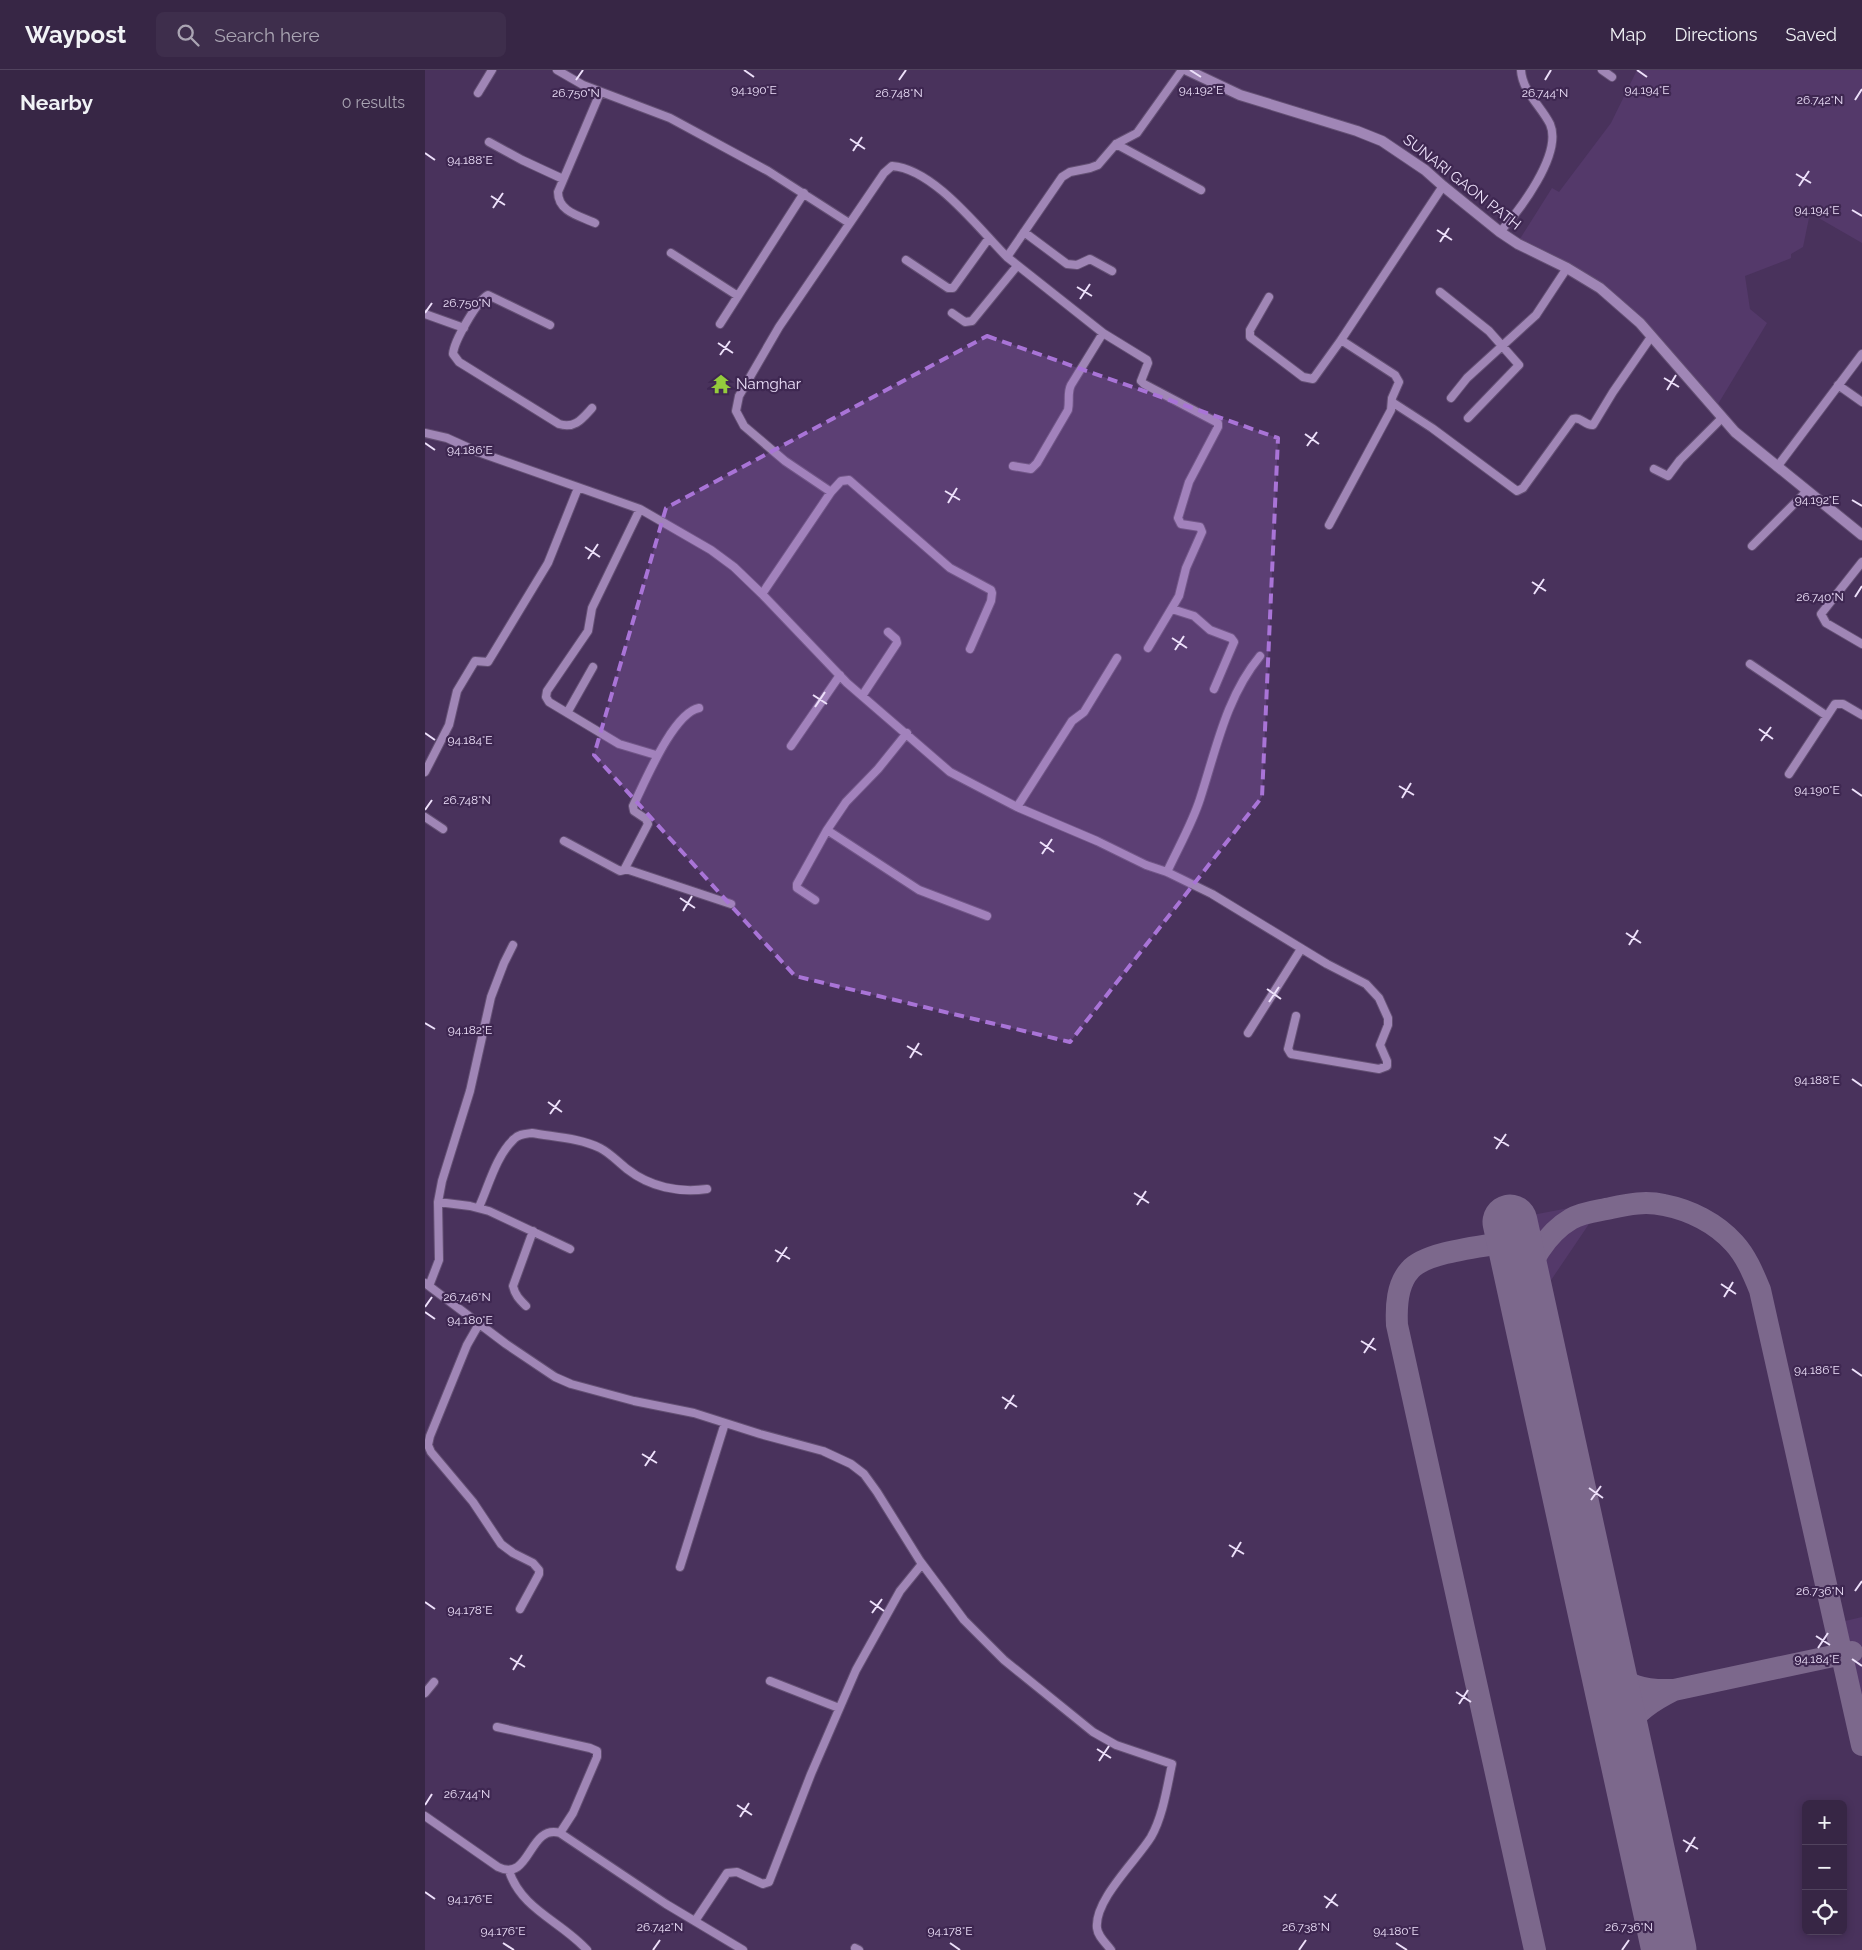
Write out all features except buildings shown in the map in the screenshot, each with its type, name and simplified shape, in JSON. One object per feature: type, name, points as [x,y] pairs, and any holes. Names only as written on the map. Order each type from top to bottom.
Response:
[{"type":"street","points":[[478,93],[492,70]]},
{"type":"street","points":[[557,70],[583,86],[670,118],[768,171],[849,223]]},
{"type":"street","points":[[1007,257],[1062,177],[1070,172],[1097,165],[1115,144],[1137,133],[1181,70]]},
{"type":"street","name":"SUNARI GAON PATH","points":[[1187,70],[1240,95],[1371,135],[1413,160],[1500,232],[1518,244],[1585,278],[1640,323],[1741,438],[1862,535]]},
{"type":"street","points":[[1500,232],[1522,206],[1549,154],[1552,141],[1552,132],[1549,124],[1523,82],[1521,70]]},
{"type":"street","points":[[1602,70],[1612,77]]},
{"type":"street","points":[[595,223],[570,212],[558,200],[563,179],[600,93]]},
{"type":"street","points":[[489,142],[563,179]]},
{"type":"street","points":[[1115,144],[1201,190]]},
{"type":"street","points":[[831,492],[785,461],[745,426],[736,412],[739,396],[779,327],[849,223],[887,169],[892,166],[899,167],[927,180],[970,216],[1017,266],[1103,333],[1147,360],[1148,363],[1141,381],[1144,384],[1211,418],[1219,425],[1189,482],[1178,518],[1181,524],[1199,526],[1202,530],[1186,568],[1179,596],[1148,648]]},
{"type":"street","points":[[1269,297],[1249,330],[1250,337],[1303,377],[1309,380],[1315,377],[1443,186]]},
{"type":"street","points":[[720,324],[804,193]]},
{"type":"street","points":[[1024,232],[1067,264],[1077,266],[1093,259],[1112,271]]},
{"type":"street","points":[[906,260],[948,288],[953,288],[989,238]]},
{"type":"street","points":[[671,253],[738,296]]},
{"type":"street","points":[[952,313],[965,322],[972,321],[1017,266]]},
{"type":"street","points":[[1451,398],[1467,378],[1535,315],[1567,268]]},
{"type":"street","points":[[1440,292],[1479,322],[1518,363],[1519,367],[1468,418]]},
{"type":"street","points":[[550,324],[488,295],[483,299],[464,328],[453,348],[453,354],[455,358],[559,424],[569,426],[579,422],[592,408]]},
{"type":"street","points":[[425,314],[464,328]]},
{"type":"street","points":[[1013,466],[1031,468],[1037,462],[1068,410],[1068,390],[1103,333]]},
{"type":"street","points":[[1392,402],[1432,428],[1517,490],[1523,488],[1573,419],[1579,418],[1589,425],[1593,425],[1651,337]]},
{"type":"street","points":[[1329,525],[1391,410],[1392,398],[1399,382],[1398,378],[1341,340]]},
{"type":"street","points":[[1777,468],[1862,354]]},
{"type":"street","points":[[1838,385],[1862,402]]},
{"type":"street","points":[[1654,470],[1668,476],[1680,460],[1722,418]]},
{"type":"street","points":[[425,433],[447,438],[578,488],[640,509],[711,550],[734,567],[762,594],[862,696],[950,772],[1017,807],[1213,894],[1301,949],[1366,984],[1379,998],[1388,1018],[1388,1025],[1380,1045],[1387,1066],[1379,1069],[1291,1054],[1288,1049],[1296,1016]]},
{"type":"street","points":[[762,594],[831,492],[841,481],[845,480],[852,482],[950,568],[991,590],[991,602],[969,649]]},
{"type":"street","points":[[425,772],[449,725],[457,691],[475,662],[487,662],[489,660],[532,590],[548,563],[578,488]]},
{"type":"street","points":[[1752,546],[1807,491]]},
{"type":"street","points":[[640,509],[592,608],[588,631],[546,694],[547,700],[619,744],[657,755]]},
{"type":"street","points":[[1862,562],[1821,614],[1826,623],[1862,644]]},
{"type":"street","points":[[1172,609],[1194,616],[1210,630],[1231,638],[1234,642],[1214,688]]},
{"type":"street","points":[[862,696],[897,643],[896,639],[887,632]]},
{"type":"street","points":[[1167,872],[1200,800],[1223,726],[1236,692],[1259,656]]},
{"type":"street","points":[[1017,807],[1072,721],[1083,712],[1117,658]]},
{"type":"street","points":[[1750,664],[1827,716]]},
{"type":"street","points":[[567,713],[593,667]]},
{"type":"street","points":[[791,746],[840,675]]},
{"type":"street","points":[[1789,774],[1837,703],[1843,704],[1862,714]]},
{"type":"street","points":[[564,841],[621,871],[626,868],[649,824],[646,819],[634,811],[633,806],[650,774],[657,755],[687,712],[699,708]]},
{"type":"street","points":[[815,900],[796,886],[827,830],[852,793],[878,769],[907,733]]},
{"type":"street","points":[[425,817],[443,830]]},
{"type":"street","points":[[827,830],[919,890],[987,916]]},
{"type":"street","points":[[626,868],[731,904]]},
{"type":"street","points":[[513,945],[491,997],[470,1091],[449,1155],[438,1202],[439,1260],[427,1285],[543,1370],[571,1384],[634,1401],[694,1413],[823,1451],[851,1464],[864,1474],[922,1564],[964,1620],[1004,1660],[1093,1732],[1116,1745],[1172,1764],[1157,1825],[1150,1838],[1104,1902],[1097,1918],[1097,1928],[1100,1936],[1111,1950]]},
{"type":"street","points":[[1248,1034],[1301,949]]},
{"type":"street","points":[[479,1207],[505,1150],[513,1140],[532,1133],[592,1145],[601,1149],[639,1177],[664,1187],[679,1191],[707,1189]]},
{"type":"street","points":[[438,1202],[479,1207],[571,1249]]},
{"type":"street","points":[[526,1306],[517,1298],[513,1286],[533,1231]]},
{"type":"street","points":[[479,1324],[462,1357],[428,1445],[431,1452],[473,1502],[501,1544],[537,1567],[539,1574],[520,1609]]},
{"type":"street","points":[[680,1567],[725,1423]]},
{"type":"street","points":[[695,1921],[727,1873],[737,1872],[763,1884],[769,1882],[790,1824],[839,1708],[877,1630],[900,1591],[922,1564]]},
{"type":"street","points":[[770,1681],[839,1708]]},
{"type":"street","points":[[425,1693],[433,1682]]},
{"type":"street","points":[[497,1727],[591,1748],[597,1751],[597,1757],[573,1813],[559,1833]]},
{"type":"street","points":[[425,1816],[498,1867],[509,1870],[514,1870],[518,1867],[543,1834],[553,1831],[559,1833],[666,1904],[743,1950]]},
{"type":"street","points":[[509,1870],[515,1887],[527,1900],[587,1950]]},
{"type":"highlighted area","points":[[987,336],[1278,438],[1262,797],[1070,1042],[795,976],[594,755],[666,508]]},
{"type":"shaded area","points":[[1637,70],[1862,70],[1862,243],[1810,213],[1803,247],[1791,254],[1789,259],[1745,276],[1750,309],[1767,323],[1715,409],[1649,328],[1589,277],[1518,242],[1552,188],[1559,192],[1611,123]]},
{"type":"shaded area","points":[[1590,1204],[1591,1221],[1543,1292],[1527,1216]]},
{"type":"shaded area","points":[[1862,1617],[1862,1699],[1845,1621]]},
{"type":"taxiway","points":[[1523,1291],[1529,1270],[1539,1250],[1554,1232],[1576,1217],[1618,1207],[1651,1203],[1683,1210],[1702,1218],[1719,1229],[1742,1253],[1760,1290],[1862,1745]]},
{"type":"taxiway","points":[[1513,1241],[1443,1254],[1418,1264],[1410,1270],[1402,1282],[1397,1303],[1397,1325],[1535,1950]]},
{"type":"taxiway","points":[[1621,1732],[1645,1708],[1674,1690],[1852,1652]]},
{"type":"taxiway","points":[[1605,1662],[1620,1677],[1635,1686],[1653,1690],[1673,1690]]},
{"type":"runway","points":[[1510,1222],[1669,1950]]},
{"type":"place","name":"Namghar","points":[[721,384]]}]
